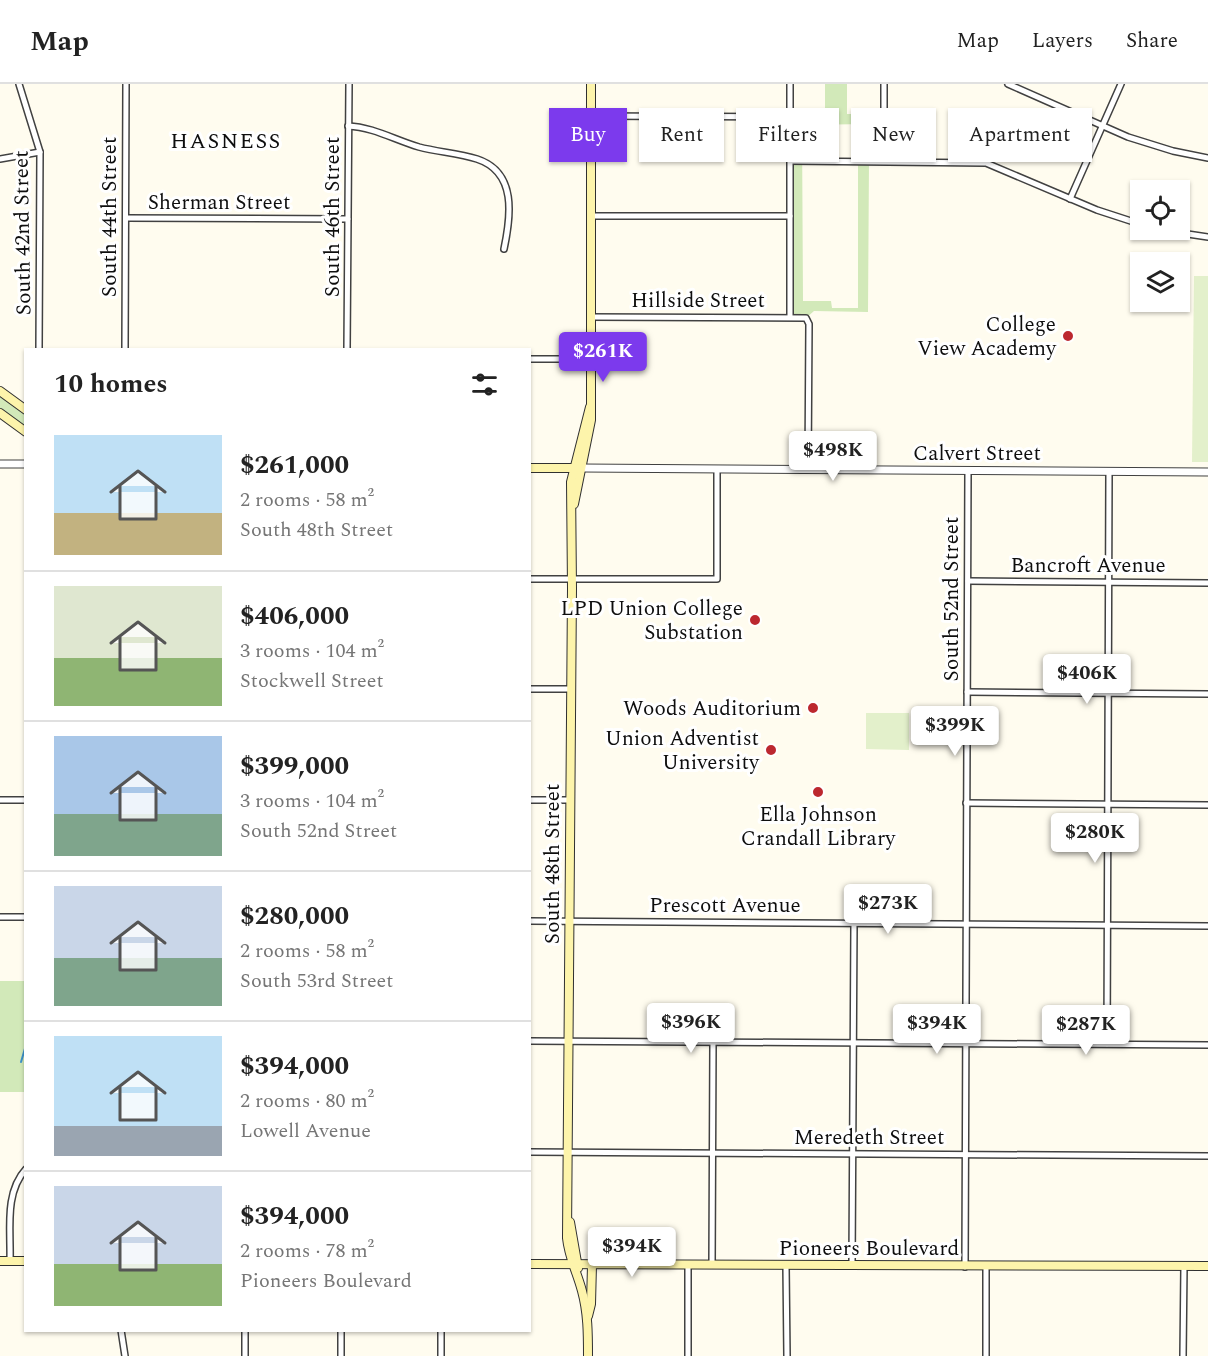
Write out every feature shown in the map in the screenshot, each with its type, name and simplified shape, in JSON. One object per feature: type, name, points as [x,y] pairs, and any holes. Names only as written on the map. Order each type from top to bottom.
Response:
[{"type":"main road","name":"South 48th Street","points":[[591,84],[591,108]]},
{"type":"main road","name":"South 48th Street","points":[[588,1356],[587,1317],[567,1238],[572,512],[577,468],[589,434],[591,162]]},
{"type":"main road","points":[[0,390],[24,408]]},
{"type":"main road","points":[[0,413],[24,431]]},
{"type":"main road","name":"Calvert Street","points":[[531,468],[577,468]]},
{"type":"main road","points":[[0,1261],[24,1261]]},
{"type":"main road","name":"Pioneers Boulevard","points":[[531,1264],[576,1267],[592,1265],[1208,1266]]},
{"type":"main road","points":[[587,1317],[591,1304],[592,1265]]},
{"type":"street","name":"South 42nd Street","points":[[19,84],[40,152],[39,348]]},
{"type":"street","name":"South 44th Street","points":[[125,348],[126,84]]},
{"type":"street","name":"South 46th Street","points":[[347,348],[349,84]]},
{"type":"street","points":[[790,84],[790,108]]},
{"type":"street","points":[[885,84],[885,108]]},
{"type":"street","points":[[1008,84],[1150,144],[1208,158]]},
{"type":"street","points":[[1070,199],[1121,84]]},
{"type":"street","points":[[627,116],[736,117]]},
{"type":"street","points":[[348,126],[362,127],[431,150],[478,159],[497,171],[507,185],[508,196],[508,223],[504,249]]},
{"type":"street","points":[[0,159],[40,152]]},
{"type":"street","points":[[789,316],[790,162]]},
{"type":"street","points":[[935,162],[986,163],[1070,199],[1130,220]]},
{"type":"street","points":[[591,216],[790,216]]},
{"type":"street","name":"Sherman Street","points":[[126,218],[348,219]]},
{"type":"street","points":[[1190,234],[1208,237]]},
{"type":"street","name":"Hillside Street","points":[[590,317],[789,316],[806,318],[809,324],[808,469]]},
{"type":"street","points":[[531,359],[590,359]]},
{"type":"street","points":[[0,464],[24,464]]},
{"type":"street","name":"Calvert Street","points":[[577,468],[1208,472]]},
{"type":"street","points":[[531,579],[717,579],[717,469]]},
{"type":"street","name":"South 52nd Street","points":[[965,1267],[968,471]]},
{"type":"street","points":[[1107,1044],[1109,471]]},
{"type":"street","name":"Bancroft Avenue","points":[[968,581],[1208,583]]},
{"type":"street","points":[[531,689],[571,689]]},
{"type":"street","points":[[967,692],[1208,694]]},
{"type":"street","points":[[0,800],[24,800]]},
{"type":"street","points":[[531,800],[570,800]]},
{"type":"street","points":[[966,803],[1208,805]]},
{"type":"street","points":[[0,917],[24,917]]},
{"type":"street","name":"Prescott Avenue","points":[[531,921],[1208,926]]},
{"type":"street","points":[[852,1266],[854,923]]},
{"type":"street","points":[[531,1041],[1208,1045]]},
{"type":"street","points":[[712,1265],[713,1042]]},
{"type":"street","name":"Meredeth Street","points":[[531,1152],[1208,1156]]},
{"type":"street","points":[[10,1261],[11,1201],[16,1182],[24,1172]]},
{"type":"street","points":[[688,1265],[688,1356]]},
{"type":"street","points":[[786,1266],[787,1356]]},
{"type":"street","points":[[1183,1356],[1184,1266]]},
{"type":"street","points":[[986,1267],[986,1356]]},
{"type":"street","points":[[121,1332],[125,1356]]},
{"type":"street","points":[[245,1332],[245,1356]]},
{"type":"street","points":[[341,1332],[341,1356]]},
{"type":"street","points":[[441,1332],[441,1356]]},
{"type":"green space","points":[[825,84],[847,84],[847,114],[851,114],[851,124],[839,124],[839,108],[825,108]]},
{"type":"green space","points":[[790,162],[802,162],[803,301],[831,301],[832,308],[858,308],[858,162],[869,162],[868,312],[814,311],[806,318],[790,316]]},
{"type":"green space","points":[[1194,276],[1208,276],[1208,462],[1192,462]]},
{"type":"green space","points":[[0,391],[24,409],[24,431],[0,413]]},
{"type":"green space","points":[[866,713],[909,713],[909,750],[866,749]]},
{"type":"green space","points":[[0,981],[24,981],[24,1092],[0,1092]]},
{"type":"waterway","points":[[21,1062],[24,1052]]},
{"type":"place","name":"College View Academy","points":[[1068,336]]},
{"type":"place","name":"LPD Union College Substation","points":[[755,620]]},
{"type":"place","name":"Woods Auditorium","points":[[813,708]]},
{"type":"place","name":"Union Adventist University","points":[[771,750]]},
{"type":"place","name":"Ella Johnson Crandall Library","points":[[818,792]]},
{"type":"district","name":"HASNESS","points":[[226,140]]}]
